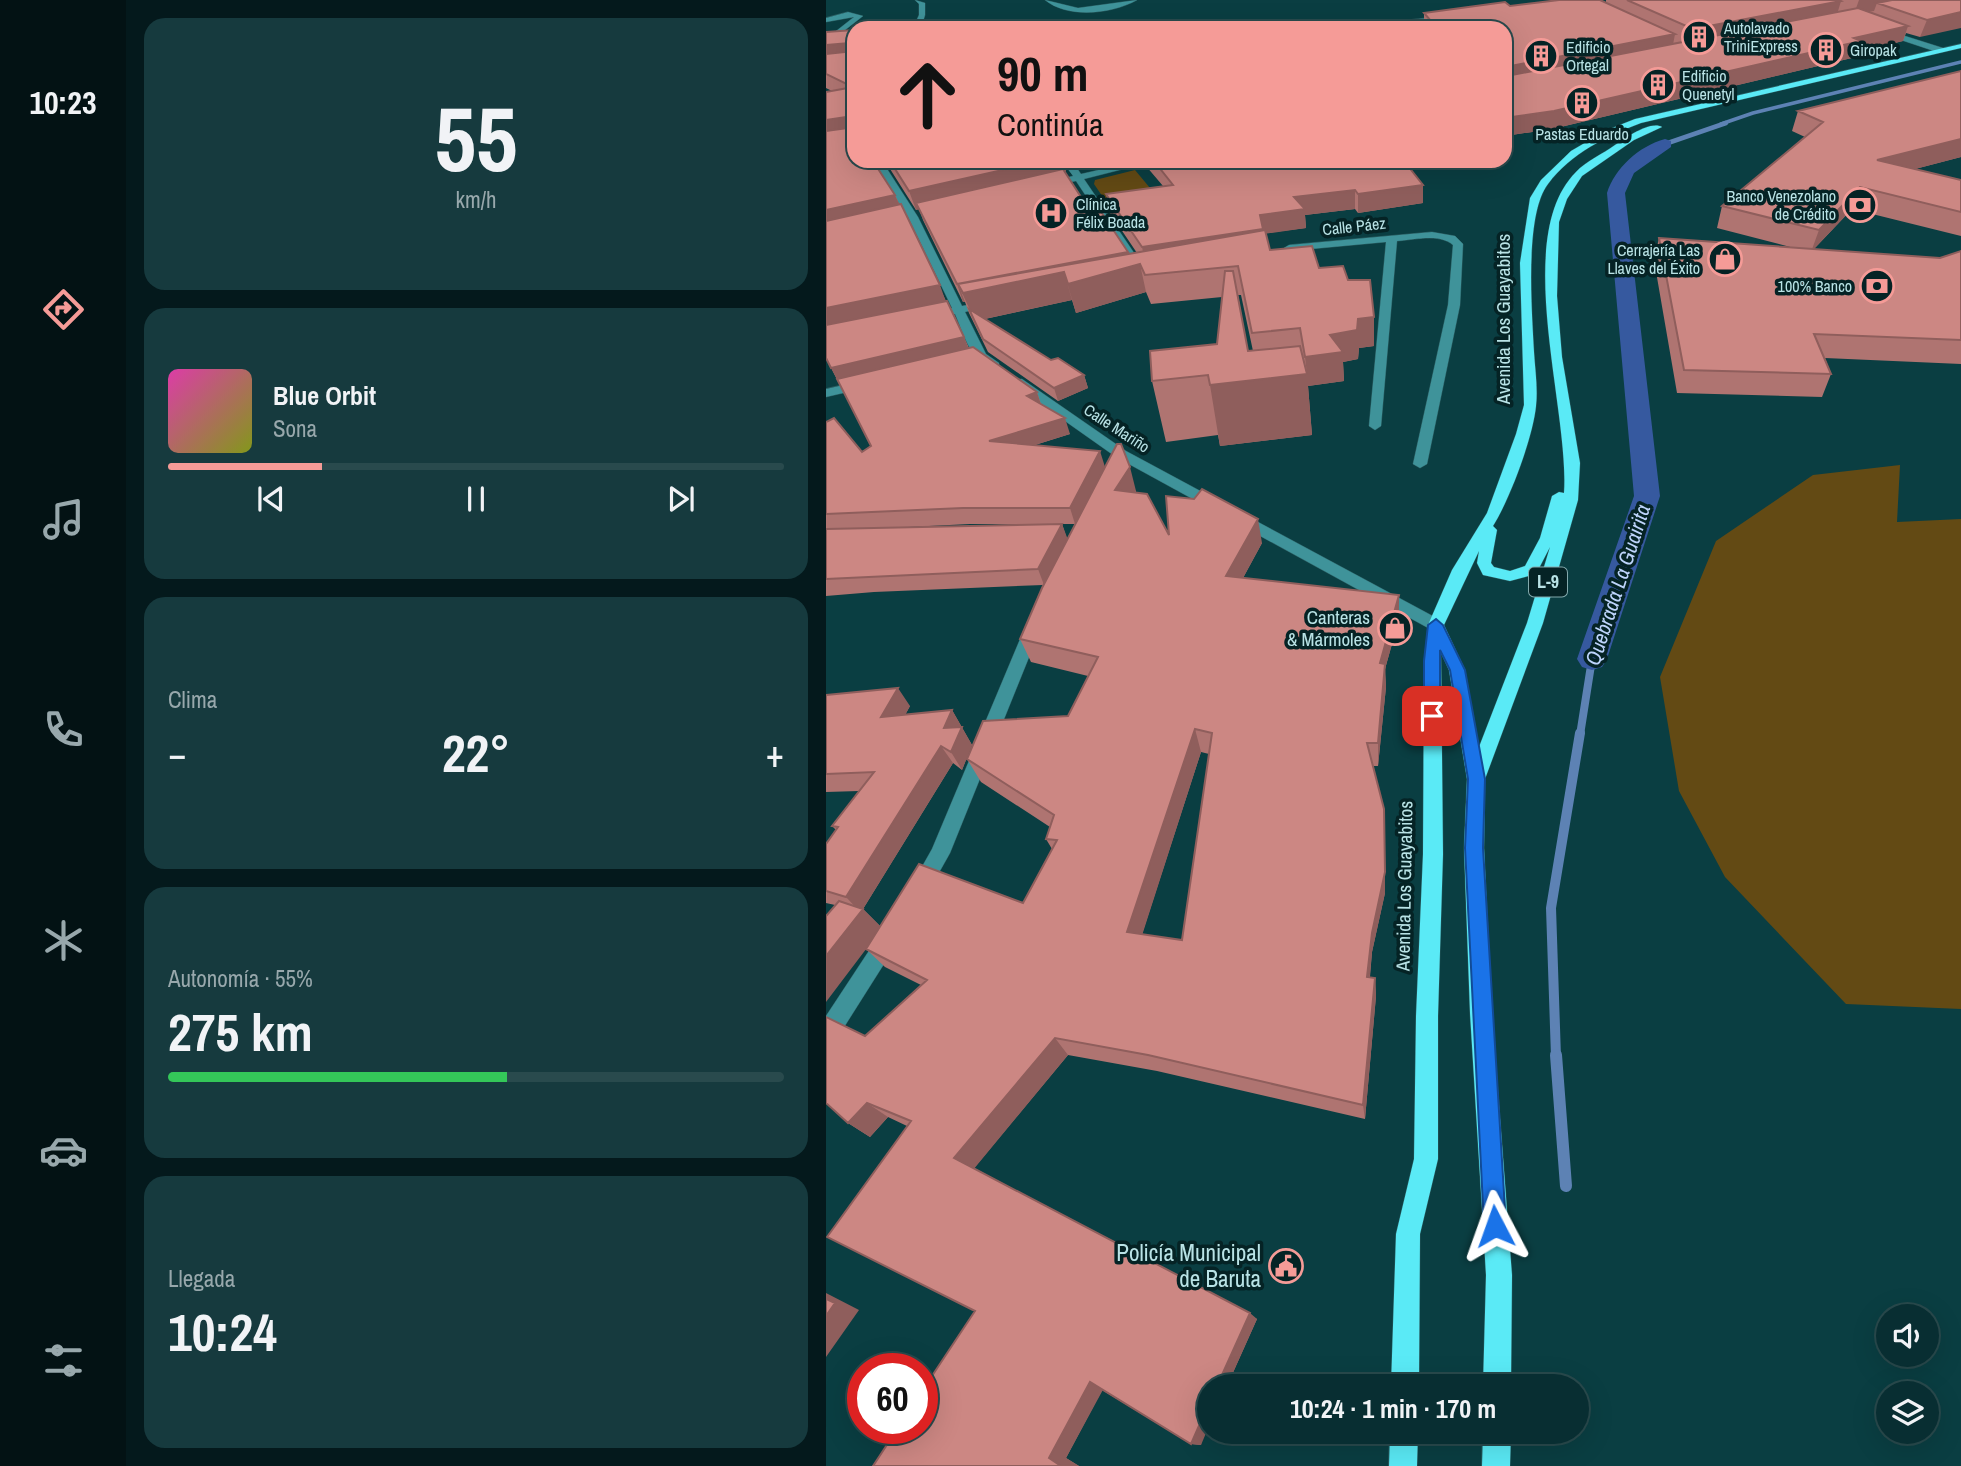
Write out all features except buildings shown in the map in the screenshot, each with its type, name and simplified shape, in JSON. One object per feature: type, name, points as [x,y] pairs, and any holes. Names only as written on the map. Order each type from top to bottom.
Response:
[{"type":"main road","name":"L-9","points":[[1497,1374],[1499,1275],[1479,971],[1474,848],[1476,779],[1535,623],[1571,500],[1573,463],[1556,357],[1551,247],[1554,222],[1562,199],[1579,174],[1631,138],[1663,125],[1953,52]]},
{"type":"main road","name":"Avenida Los Guayabitos","points":[[1405,1374],[1408,1234],[1426,1159],[1427,1016],[1433,854],[1432,661],[1436,625],[1460,570],[1494,513],[1523,434],[1530,405],[1525,263],[1531,213],[1544,182],[1558,166],[1590,143],[1638,121],[1953,52]]},
{"type":"main road","name":"L-9","points":[[1494,513],[1485,552],[1488,571],[1510,576],[1531,570],[1558,505],[1570,442]]},
{"type":"main road","points":[[1436,625],[1457,670],[1476,779]]},
{"type":"main road","points":[[1403,1466],[1404,1444]]},
{"type":"main road","points":[[1496,1466],[1497,1444]]},
{"type":"street","points":[[918,0],[922,3],[920,21]]},
{"type":"street","points":[[1048,0],[1062,8],[1084,9],[1135,0]]},
{"type":"street","points":[[826,20],[848,14],[860,16],[854,21]]},
{"type":"street","points":[[1438,21],[1450,20],[1443,21]]},
{"type":"street","points":[[1876,25],[1953,52]]},
{"type":"street","points":[[826,43],[847,26]]},
{"type":"street","name":"Calle Mariño","points":[[882,168],[913,217],[958,310],[975,358],[1118,459],[1436,625]]},
{"type":"street","points":[[1073,168],[1148,271],[1128,275]]},
{"type":"street","points":[[1041,186],[1119,168]]},
{"type":"street","points":[[901,220],[926,214]]},
{"type":"street","name":"Calle Páez","points":[[1278,250],[1432,235],[1451,238],[1458,244],[1454,305],[1420,464]]},
{"type":"street","points":[[1376,426],[1392,238]]},
{"type":"street","points":[[918,318],[997,302]]},
{"type":"street","points":[[826,393],[878,381]]},
{"type":"street","points":[[911,905],[940,853],[1027,640],[1045,604]]},
{"type":"street","points":[[826,1035],[897,926]]},
{"type":"shaded area","points":[[1135,170],[1160,200],[1111,209],[1094,184],[1095,180]]},
{"type":"shaded area","points":[[1900,465],[1897,522],[1961,519],[1961,1009],[1846,1004],[1725,877],[1679,791],[1660,677],[1716,541],[1813,475]]},
{"type":"waterway","name":"Quebrada La Guairita","points":[[1721,124],[1753,113],[1961,62]]},
{"type":"waterway","name":"Quebrada La Guairita","points":[[1665,144],[1726,123]]},
{"type":"waterway","name":"Quebrada La Guairita","points":[[1592,659],[1647,496],[1616,193],[1628,169],[1665,144]]},
{"type":"waterway","name":"Quebrada La Guairita","points":[[1580,735],[1592,659]]},
{"type":"waterway","name":"Quebrada La Guairita","points":[[1556,1057],[1551,908],[1580,733]]},
{"type":"waterway","name":"Quebrada La Guairita","points":[[1556,1055],[1566,1186]]},
{"type":"place","name":"Autolavado TriniExpress","points":[[1699,37]]},
{"type":"place","name":"Giropak","points":[[1826,50]]},
{"type":"place","name":"Edificio Ortegal","points":[[1541,56]]},
{"type":"place","name":"Edificio Quenetyl","points":[[1658,85]]},
{"type":"place","name":"Pastas Eduardo","points":[[1582,103]]},
{"type":"place","name":"Banco Venezolano de Crédito","points":[[1860,205]]},
{"type":"place","name":"Clínica Félix Boada","points":[[1051,213]]},
{"type":"place","name":"Cerrajería Las Llaves del Éxito","points":[[1725,259]]},
{"type":"place","name":"100% Banco","points":[[1877,286]]},
{"type":"place","name":"Canteras & Mármoles","points":[[1395,628]]},
{"type":"place","name":"Policía Municipal de Baruta","points":[[1286,1266]]},
{"type":"route","points":[[1432,716],[1432,661],[1436,625],[1457,670],[1476,779],[1474,848],[1481,1013],[1495,1226]]}]
